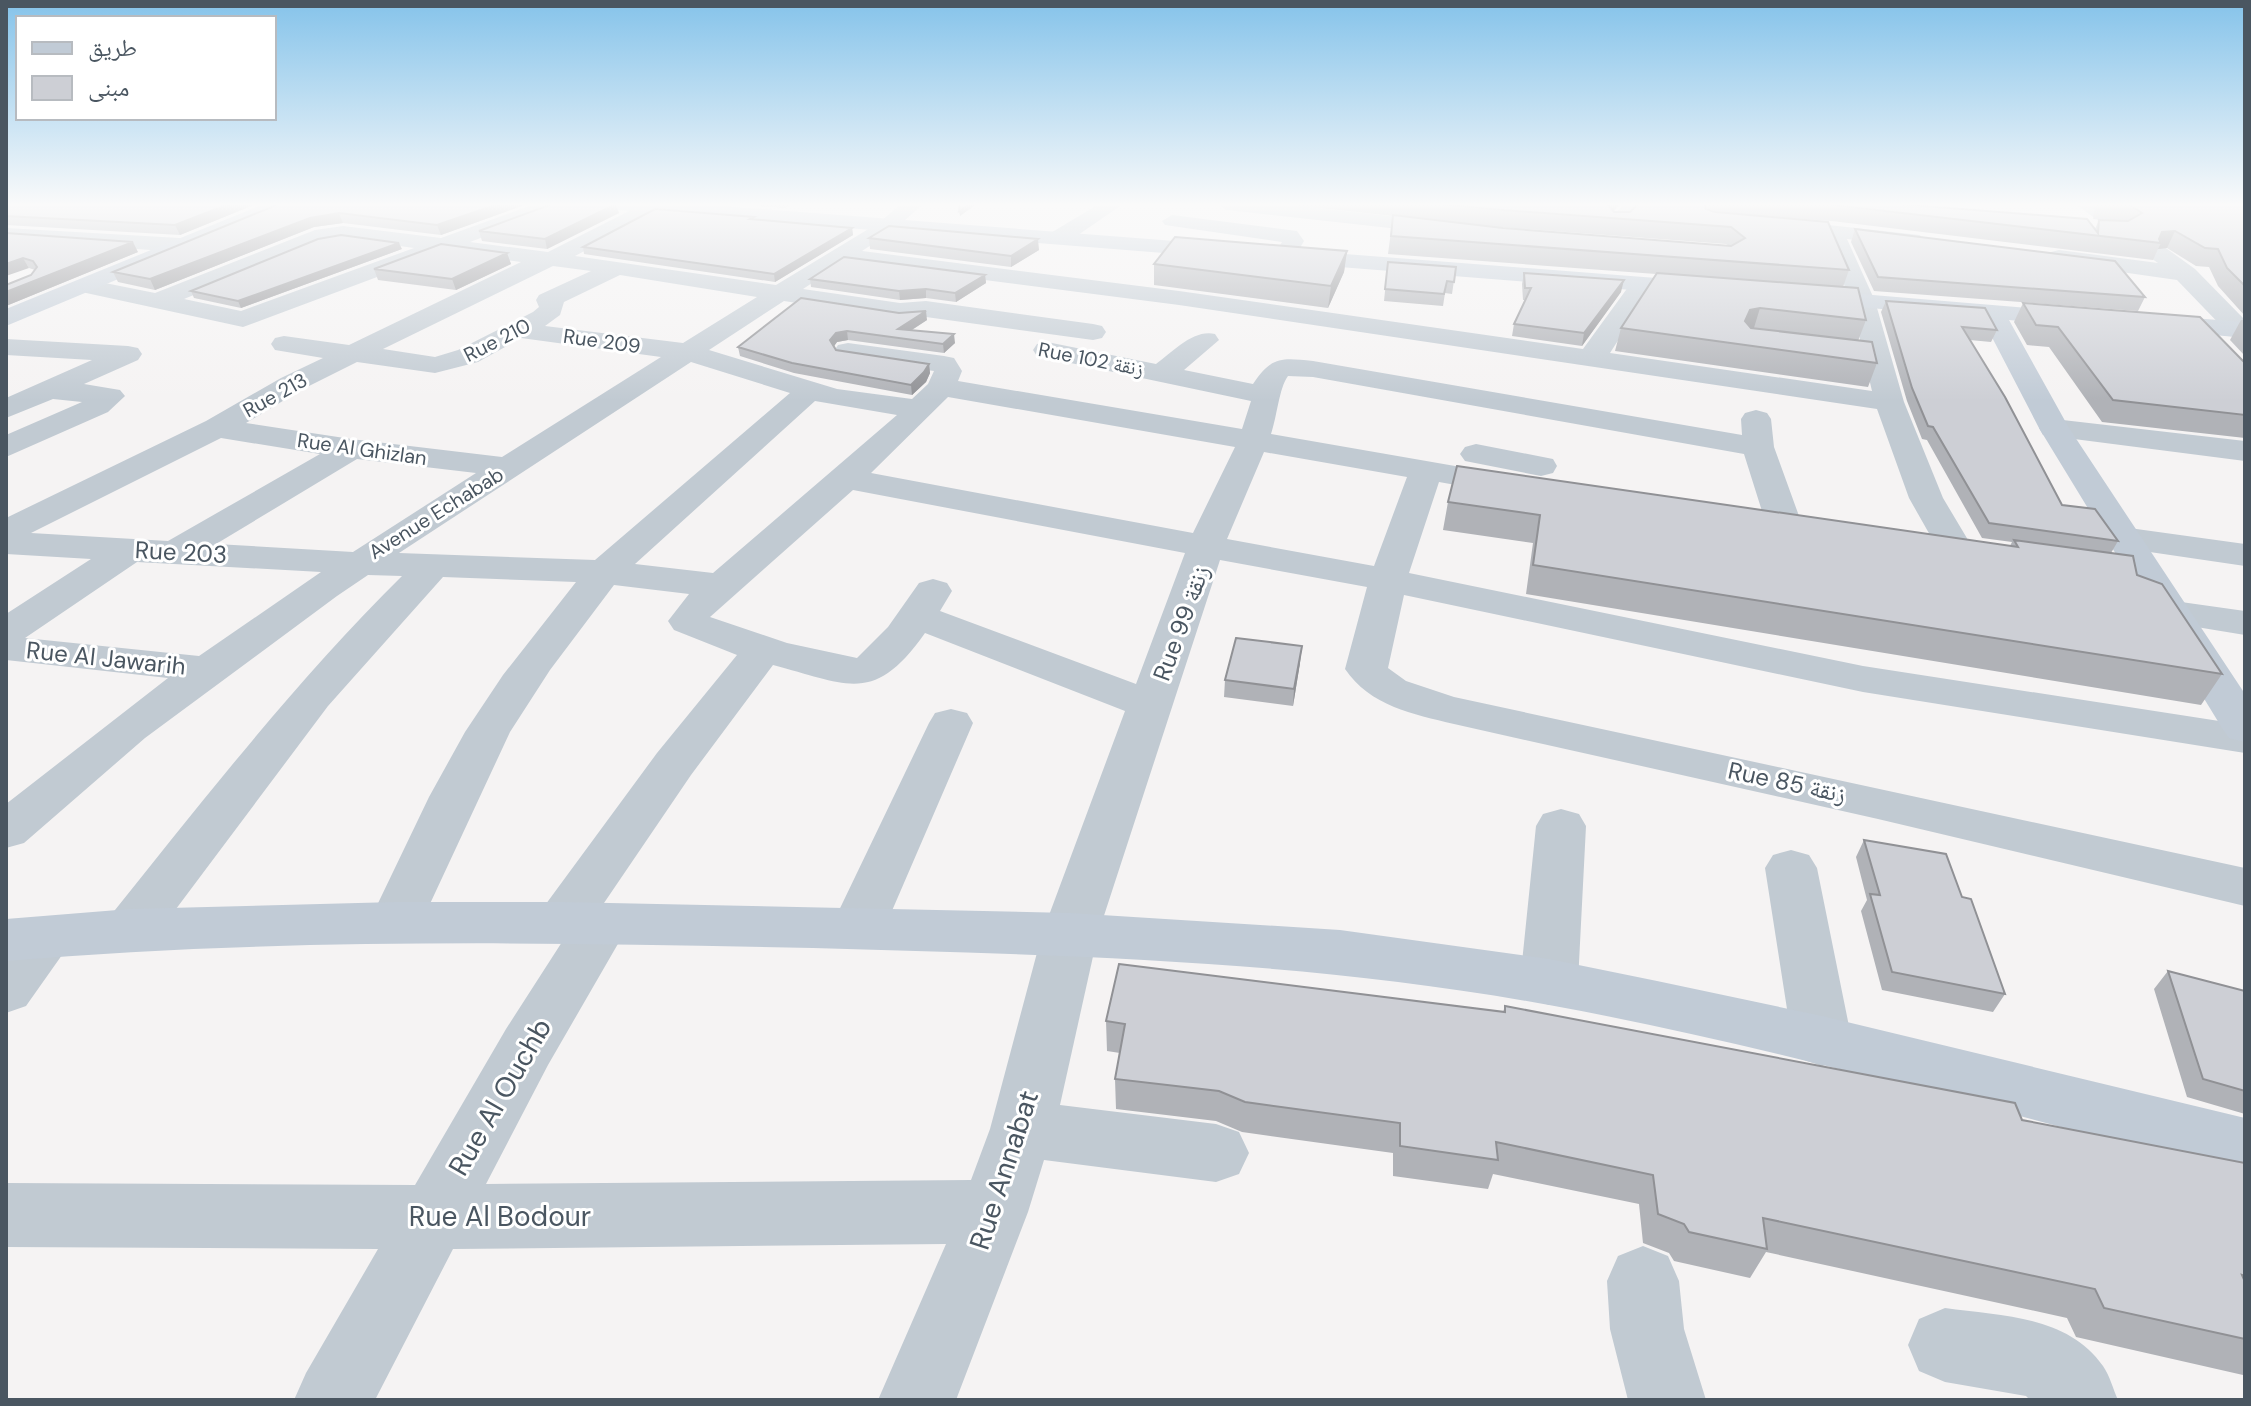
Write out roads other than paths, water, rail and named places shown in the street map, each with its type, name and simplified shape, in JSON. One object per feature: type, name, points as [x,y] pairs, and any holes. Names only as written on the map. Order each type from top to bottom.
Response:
[{"type":"main road","points":[[6,318],[123,270]]},
{"type":"main road","points":[[1461,270],[1729,290]]},
{"type":"main road","points":[[1773,294],[2242,330]]},
{"type":"main road","points":[[1991,310],[2054,428],[2245,728]]},
{"type":"main road","points":[[26,939],[130,930],[396,922],[582,922],[1070,934],[1340,951],[1549,982],[1822,1041],[2245,1147]]},
{"type":"street","points":[[160,300],[235,270]]},
{"type":"street","points":[[85,286],[243,319],[372,270]]},
{"type":"street","name":"Rue 213","points":[[6,532],[217,428],[291,384],[526,270]]},
{"type":"street","name":"Rue 210","points":[[284,344],[435,365],[468,356],[518,330],[551,310],[552,303],[548,300],[614,270]]},
{"type":"street","points":[[627,270],[779,293],[912,321],[926,309],[1093,332]]},
{"type":"street","name":"Avenue Echabab","points":[[6,831],[53,789],[205,669],[356,563],[816,270]]},
{"type":"street","points":[[955,270],[1179,298],[1889,402]]},
{"type":"street","points":[[1853,270],[1889,402],[1926,498],[1971,552],[1909,543]]},
{"type":"street","points":[[2153,270],[2187,274]]},
{"type":"street","points":[[2181,270],[2242,330]]},
{"type":"street","points":[[1587,359],[1598,351],[1642,284]]},
{"type":"street","points":[[476,293],[548,300]]},
{"type":"street","points":[[1068,355],[1115,317]]},
{"type":"street","name":"Rue 102 زنقة","points":[[912,321],[1163,372],[1260,417]]},
{"type":"street","points":[[2199,327],[2227,356]]},
{"type":"street","name":"Rue 209","points":[[518,330],[687,352],[810,390],[866,403],[929,398],[1260,417]]},
{"type":"street","points":[[1163,372],[1206,340]]},
{"type":"street","points":[[6,347],[128,354],[6,409]]},
{"type":"street","points":[[848,351],[944,364],[948,371],[929,398],[888,442],[696,608],[688,621],[712,633],[764,648],[828,665],[868,671],[926,603],[1152,706]]},
{"type":"street","points":[[1847,353],[1878,356]]},
{"type":"street","name":"Rue 99 زنقة","points":[[1070,934],[1209,546],[1218,513],[1260,417],[1267,384],[1279,369],[1292,367],[1334,373],[1758,447]]},
{"type":"street","points":[[1753,384],[1758,447],[1785,526]]},
{"type":"street","points":[[6,447],[97,406],[109,395],[52,390]]},
{"type":"street","points":[[396,922],[474,755],[519,684],[604,572],[810,390]]},
{"type":"street","points":[[1260,417],[1548,479],[1426,471],[1260,417]]},
{"type":"street","name":"Rue Al Ghizlan","points":[[217,428],[351,449],[508,467]]},
{"type":"street","points":[[2054,428],[2245,451]]},
{"type":"street","points":[[178,551],[351,449]]},
{"type":"street","points":[[1388,580],[1426,471]]},
{"type":"street","points":[[848,479],[1388,580],[1863,679],[2245,739]]},
{"type":"street","points":[[2122,538],[2245,555]]},
{"type":"street","name":"Rue 203","points":[[6,543],[356,563],[604,572],[722,586]]},
{"type":"street","points":[[6,632],[130,550]]},
{"type":"street","points":[[130,930],[224,807],[351,653],[433,566]]},
{"type":"street","points":[[2103,569],[2148,575]]},
{"type":"street","name":"Rue 85 زنقة","points":[[1388,580],[1366,669],[1378,684],[1397,693],[1487,717],[1945,816],[2245,887]]},
{"type":"street","points":[[2174,613],[2245,623]]},
{"type":"street","name":"Rue Al Jawarih","points":[[6,648],[205,669]]},
{"type":"street","name":"Rue Al Ouchb","points":[[333,1400],[527,1047],[582,922],[674,764],[764,648]]},
{"type":"street","points":[[858,927],[951,723]]},
{"type":"street","points":[[6,786],[53,789]]},
{"type":"street","points":[[1549,982],[1561,826]]},
{"type":"street","points":[[1791,868],[1822,1041]]},
{"type":"street","name":"Rue Annabat","points":[[917,1400],[994,1212],[1022,1129],[1070,934]]},
{"type":"street","points":[[6,990],[26,939]]},
{"type":"street","points":[[1022,1129],[1216,1153]]},
{"type":"street","name":"Rue Al Bodour","points":[[6,1215],[431,1217],[994,1212]]},
{"type":"street","points":[[1643,1281],[1647,1329],[1667,1400]]},
{"type":"street","points":[[1945,1345],[2045,1361],[2079,1400]]}]
